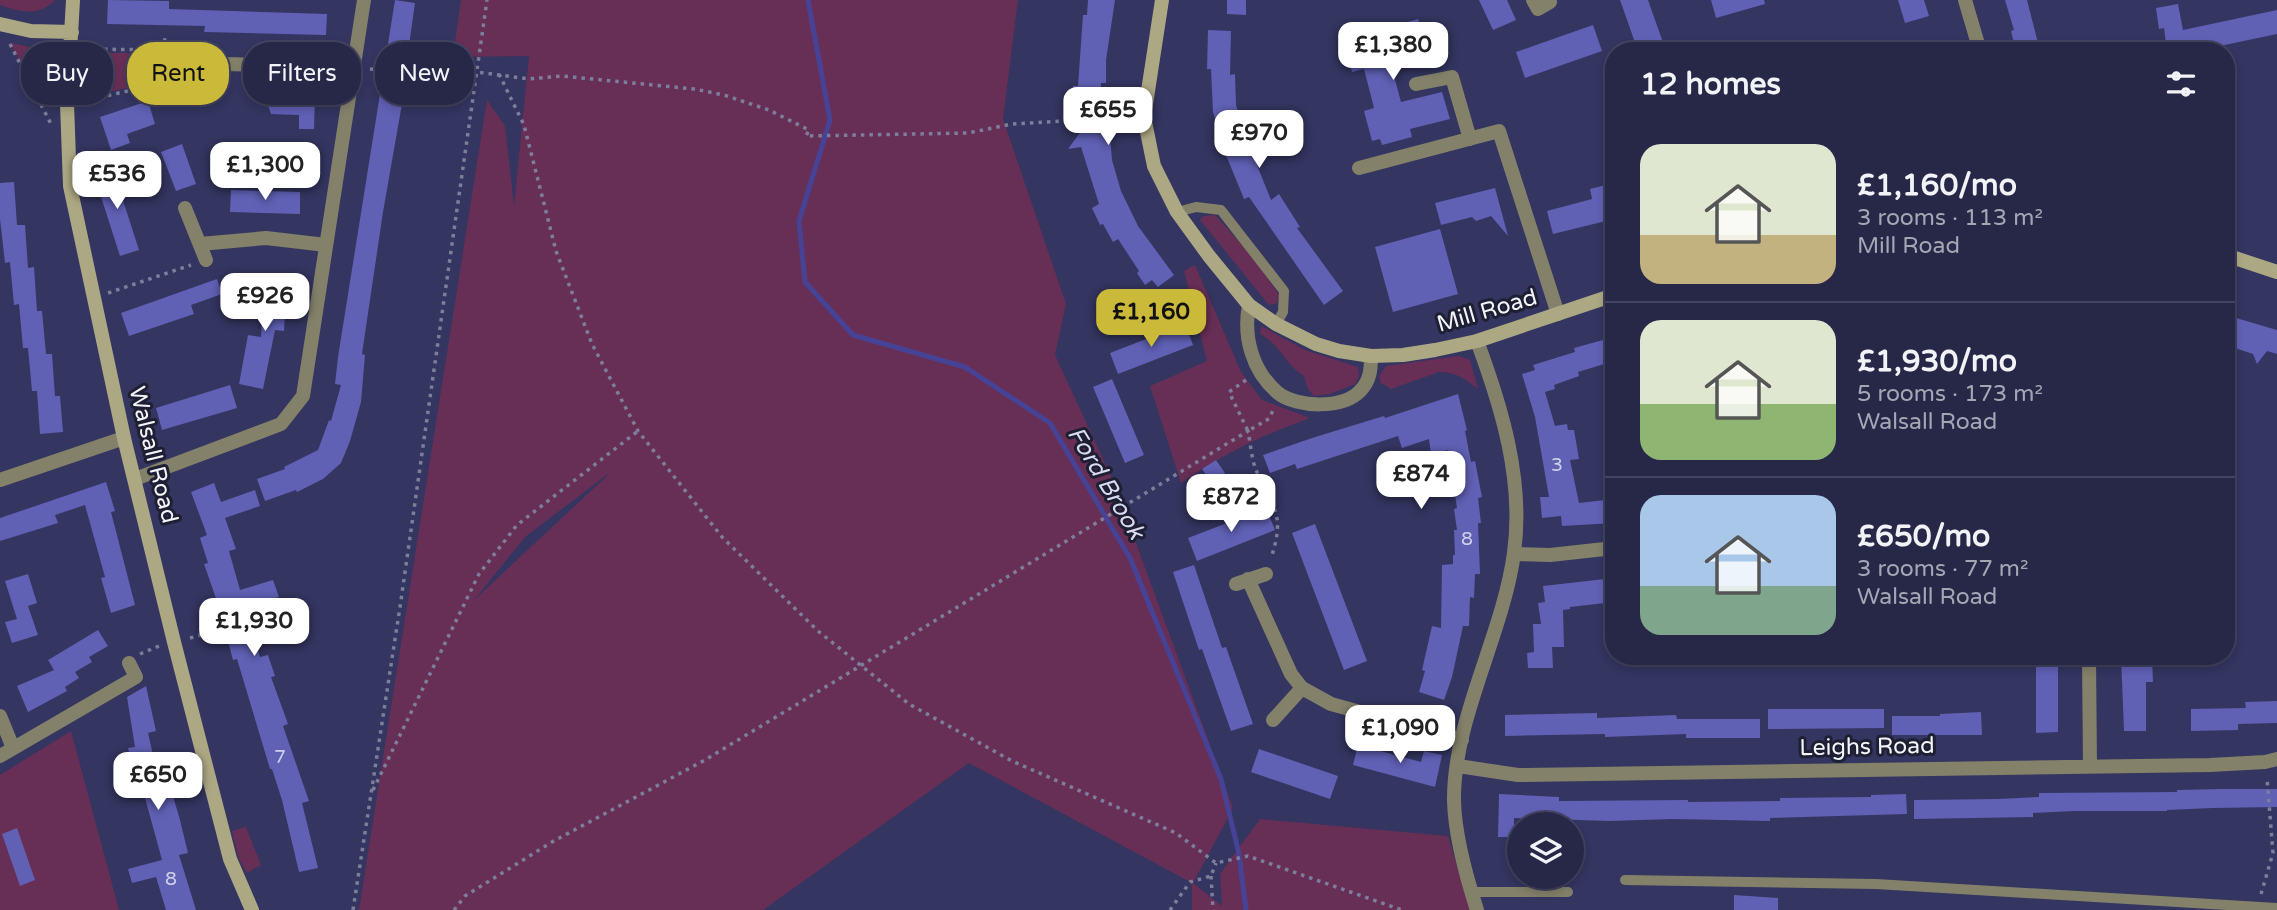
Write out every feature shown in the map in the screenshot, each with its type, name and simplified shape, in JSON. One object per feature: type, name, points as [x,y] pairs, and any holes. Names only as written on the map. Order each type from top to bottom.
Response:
[{"type":"main road","name":"Walsall Road","points":[[71,42],[73,0]]},
{"type":"main road","points":[[1144,117],[1162,0]]},
{"type":"main road","points":[[3,31],[72,32]]},
{"type":"main road","name":"Walsall Road","points":[[67,105],[70,186],[124,438],[230,859],[252,910]]},
{"type":"main road","name":"Mill Road","points":[[1144,117],[1154,166],[1177,212],[1249,305],[1276,324],[1316,344],[1371,356],[1435,351],[1478,341],[1605,298]]},
{"type":"main road","points":[[2235,258],[2277,272]]},
{"type":"street","points":[[358,42],[364,0]]},
{"type":"street","points":[[1533,0],[1538,9],[1550,2]]},
{"type":"street","points":[[1965,0],[1977,42]]},
{"type":"street","points":[[1416,84],[1452,77],[1469,139]]},
{"type":"street","points":[[135,479],[281,424],[303,396],[348,105]]},
{"type":"street","points":[[1359,169],[1499,131],[1558,314]]},
{"type":"street","points":[[185,208],[206,260]]},
{"type":"street","points":[[200,244],[266,239],[326,246]]},
{"type":"street","points":[[1249,305],[1246,337],[1259,370],[1279,394],[1298,402],[1321,405],[1344,400],[1358,393],[1371,372],[1371,356]]},
{"type":"street","points":[[1477,910],[1456,821],[1454,800],[1462,740],[1514,555],[1516,515],[1508,438],[1498,398],[1478,341]]},
{"type":"street","points":[[0,480],[124,438]]},
{"type":"street","points":[[1514,555],[1550,555],[1605,549]]},
{"type":"street","points":[[1266,574],[1242,582],[1286,665],[1302,688],[1331,704],[1462,740]]},
{"type":"street","points":[[0,716],[6,752],[136,677],[129,663]]},
{"type":"street","points":[[2089,665],[2090,767]]},
{"type":"street","points":[[1273,720],[1302,688]]},
{"type":"street","name":"Leighs Road","points":[[1458,766],[1518,775],[2210,765],[2271,760]]},
{"type":"lane","points":[[1177,212],[1196,207],[1221,210],[1284,292],[1283,312],[1276,324]]},
{"type":"lane","points":[[1625,880],[1876,884],[2277,908]]},
{"type":"lane","points":[[1471,892],[1568,892]]},
{"type":"path","points":[[353,910],[487,0]]},
{"type":"path","points":[[3,31],[68,157]]},
{"type":"path","points":[[162,42],[182,42]]},
{"type":"path","points":[[361,68],[430,75],[477,72],[529,79],[562,76],[694,89],[724,95],[769,110],[809,130],[806,135],[968,133],[1012,124],[1144,117]]},
{"type":"path","points":[[499,75],[524,125],[556,251],[592,344],[638,431],[722,537],[818,631],[909,704],[1000,755],[1176,833],[1216,863],[1248,856],[1402,910]]},
{"type":"path","points":[[93,298],[206,260]]},
{"type":"path","points":[[1259,370],[1229,392],[1248,430],[1255,465],[1273,501],[1278,524],[1278,537],[1266,574]]},
{"type":"path","points":[[454,910],[465,896],[552,842],[705,760],[1270,418],[1279,394]]},
{"type":"path","points":[[371,793],[479,574],[517,525],[638,431]]},
{"type":"path","points":[[2257,907],[2273,853],[2271,760]]},
{"type":"path","points":[[1213,910],[1211,876],[1216,863]]},
{"type":"path","points":[[1170,910],[1191,882],[1211,876]]},
{"type":"shaded area","points":[[0,0],[55,0],[42,9],[29,11],[0,5]]},
{"type":"shaded area","points":[[461,0],[1018,0],[1003,119],[1066,304],[1055,355],[1114,483],[1233,808],[1193,883],[1222,906],[1220,874],[1260,819],[1448,836],[1470,910],[1192,910],[1192,883],[969,763],[763,910],[359,910],[487,100],[505,126],[514,206],[529,56],[474,57],[474,42],[455,42]],"holes":[[[608,474],[608,475],[474,600],[525,537]]]},
{"type":"shaded area","points":[[10,43],[21,46],[21,62]]},
{"type":"shaded area","points":[[113,53],[127,53],[127,88],[113,91]]},
{"type":"shaded area","points":[[1215,215],[1251,255],[1279,295],[1277,303],[1269,305],[1200,220],[1204,216]]},
{"type":"shaded area","points":[[1195,265],[1241,372],[1262,400],[1310,418],[1244,446],[1181,483],[1150,386],[1207,361],[1184,271]]},
{"type":"shaded area","points":[[1261,326],[1305,350],[1358,367],[1359,376],[1355,384],[1330,394],[1314,396],[1308,389],[1304,376],[1260,334]]},
{"type":"shaded area","points":[[1459,356],[1470,360],[1478,389],[1460,377],[1445,372],[1391,389],[1381,383],[1379,376],[1386,366]]},
{"type":"shaded area","points":[[71,731],[119,910],[0,910],[0,775]]},
{"type":"shaded area","points":[[246,827],[261,865],[247,873],[239,859],[232,831]]},
{"type":"building","points":[[108,0],[169,1],[169,9],[327,14],[326,35],[204,32],[205,26],[107,24]]},
{"type":"building","points":[[395,0],[415,3],[410,42],[388,42]]},
{"type":"building","points":[[1088,0],[1115,0],[1106,60],[1106,83],[1101,83],[1101,125],[1109,125],[1112,160],[1121,191],[1138,226],[1174,275],[1158,287],[1152,280],[1145,285],[1118,239],[1113,242],[1103,224],[1100,225],[1092,208],[1099,204],[1081,147],[1068,149],[1082,130],[1080,101],[1073,101],[1073,86],[1078,86],[1083,15],[1087,15]]},
{"type":"building","points":[[1227,0],[1246,0],[1246,15],[1227,14]]},
{"type":"building","points":[[1479,0],[1507,0],[1516,20],[1493,30]]},
{"type":"building","points":[[1620,0],[1648,0],[1663,42],[1635,42]]},
{"type":"building","points":[[1711,0],[1764,0],[1765,4],[1716,18]]},
{"type":"building","points":[[1898,0],[1924,0],[1929,16],[1905,23]]},
{"type":"building","points":[[2005,0],[2027,0],[2038,42],[2014,42],[2011,31],[2014,30]]},
{"type":"building","points":[[2178,4],[2183,30],[2277,10],[2277,34],[2235,43],[2166,42],[2164,28],[2159,29],[2156,8]]},
{"type":"building","points":[[1418,19],[1428,51],[1390,61],[1401,102],[1442,92],[1450,119],[1410,129],[1412,137],[1382,145],[1380,139],[1372,141],[1364,111],[1374,108],[1364,69],[1352,72],[1343,40]]},
{"type":"building","points":[[1593,25],[1602,51],[1525,78],[1516,52]]},
{"type":"building","points":[[1208,30],[1231,31],[1230,75],[1235,74],[1236,105],[1244,132],[1249,131],[1254,147],[1250,148],[1271,200],[1279,194],[1300,227],[1297,228],[1343,291],[1324,305],[1249,197],[1244,199],[1226,155],[1213,112],[1211,69],[1207,69]]},
{"type":"building","points":[[136,105],[149,105],[155,124],[127,134],[130,143],[111,150],[100,117]]},
{"type":"building","points":[[268,105],[315,105],[314,129],[299,129],[299,115],[271,114]]},
{"type":"building","points":[[378,105],[402,105],[362,354],[365,355],[361,402],[350,441],[341,463],[323,479],[297,492],[296,490],[265,501],[257,479],[285,469],[284,467],[318,450],[329,420],[331,421],[341,385],[335,384]]},
{"type":"building","points":[[182,144],[196,184],[176,191],[161,152]]},
{"type":"building","points":[[118,168],[124,190],[120,191],[139,250],[120,256],[94,175]]},
{"type":"building","points":[[14,182],[17,225],[25,225],[28,268],[34,267],[37,311],[42,311],[46,354],[52,354],[55,396],[60,396],[63,432],[40,434],[37,391],[32,391],[28,348],[23,348],[19,304],[14,305],[10,262],[5,263],[0,219],[0,183]]},
{"type":"building","points":[[1605,185],[1605,221],[1553,234],[1547,211],[1592,199],[1590,189]]},
{"type":"building","points":[[1495,188],[1508,236],[1491,216],[1476,221],[1472,217],[1441,225],[1435,203]]},
{"type":"building","points":[[231,190],[300,192],[300,214],[230,212]]},
{"type":"building","points":[[1440,229],[1458,294],[1393,312],[1375,247]]},
{"type":"building","points":[[264,277],[287,278],[284,331],[275,330],[263,389],[239,384],[248,335],[261,337]]},
{"type":"building","points":[[217,279],[222,294],[191,305],[194,314],[129,336],[121,313]]},
{"type":"building","points":[[2235,318],[2277,330],[2277,354],[2267,351],[2257,364],[2253,354],[2235,348]]},
{"type":"building","points":[[1185,324],[1193,345],[1118,374],[1110,353]]},
{"type":"building","points":[[1605,339],[1605,364],[1578,372],[1579,376],[1554,385],[1555,389],[1545,392],[1555,426],[1567,424],[1568,430],[1574,430],[1579,459],[1570,460],[1579,503],[1605,500],[1605,524],[1562,526],[1561,516],[1542,518],[1540,497],[1549,497],[1535,417],[1522,374],[1535,370],[1533,365],[1575,352],[1574,348]]},
{"type":"building","points":[[1112,379],[1144,455],[1125,463],[1093,387]]},
{"type":"building","points":[[230,385],[237,408],[162,430],[156,408]]},
{"type":"building","points":[[1458,394],[1471,462],[1475,461],[1482,497],[1478,498],[1481,523],[1478,523],[1480,574],[1475,574],[1474,598],[1470,597],[1469,626],[1463,626],[1444,700],[1419,692],[1432,626],[1441,628],[1442,565],[1453,564],[1455,555],[1454,530],[1457,530],[1454,509],[1457,508],[1448,450],[1431,454],[1429,439],[1402,448],[1398,436],[1297,469],[1295,464],[1270,473],[1263,455]]},
{"type":"building","points":[[1216,460],[1225,473],[1211,482],[1202,469]]},
{"type":"building","points":[[106,482],[115,511],[111,512],[135,605],[111,613],[101,578],[105,577],[85,505],[55,515],[58,523],[0,541],[0,518]]},
{"type":"building","points":[[214,483],[221,502],[255,490],[260,506],[225,518],[236,549],[229,551],[240,590],[273,580],[279,597],[244,608],[260,657],[268,655],[275,676],[271,677],[288,724],[283,726],[309,801],[302,803],[318,868],[299,872],[282,800],[237,659],[233,660],[204,564],[208,563],[200,538],[207,535],[191,492]]},
{"type":"building","points":[[1266,508],[1275,530],[1197,561],[1188,538]]},
{"type":"building","points":[[1315,524],[1367,661],[1344,670],[1292,533]]},
{"type":"building","points":[[1194,565],[1222,648],[1226,647],[1253,724],[1231,731],[1202,649],[1199,650],[1173,572]]},
{"type":"building","points":[[28,574],[37,603],[28,606],[38,635],[12,643],[5,622],[17,619],[5,581]]},
{"type":"building","points":[[1605,579],[1605,603],[1563,610],[1564,647],[1552,647],[1553,668],[1528,668],[1527,653],[1534,652],[1533,624],[1541,624],[1538,603],[1545,602],[1543,586]]},
{"type":"building","points":[[98,630],[108,646],[89,657],[92,662],[75,672],[79,678],[65,687],[67,691],[28,712],[17,686],[54,670],[48,660]]},
{"type":"building","points":[[2036,665],[2058,665],[2058,732],[2036,733]]},
{"type":"building","points":[[2121,665],[2152,665],[2153,682],[2146,682],[2146,731],[2124,731]]},
{"type":"building","points":[[146,686],[156,731],[148,733],[159,781],[168,779],[180,820],[188,853],[179,855],[196,910],[166,910],[156,877],[132,883],[128,869],[162,860],[139,776],[135,777],[128,748],[135,747],[127,697]]},
{"type":"building","points":[[2277,701],[2277,723],[2238,724],[2238,730],[2191,731],[2191,709],[2246,708],[2245,702]]},
{"type":"building","points":[[1768,709],[1884,709],[1884,728],[1768,729]]},
{"type":"building","points":[[1981,712],[1982,735],[1892,735],[1892,716],[1940,716]]},
{"type":"building","points":[[1597,713],[1597,718],[1676,715],[1677,719],[1760,719],[1760,738],[1686,738],[1686,734],[1605,737],[1605,734],[1505,736],[1505,715]]},
{"type":"building","points":[[1358,745],[1421,762],[1424,751],[1442,755],[1435,787],[1353,765]]},
{"type":"building","points":[[1259,749],[1338,776],[1330,799],[1251,772]]},
{"type":"building","points":[[2277,789],[2277,807],[2075,811],[2033,813],[2033,817],[1914,819],[1914,800],[2039,797],[2039,793]]},
{"type":"building","points":[[1499,794],[1559,797],[1559,801],[1688,802],[1780,801],[1780,798],[1906,794],[1907,814],[1770,818],[1770,821],[1584,820],[1584,812],[1507,812],[1507,837],[1498,837]]},
{"type":"building","points":[[17,828],[35,880],[20,886],[2,834]]},
{"type":"building","points":[[1734,895],[1778,898],[1778,910],[1734,910]]},
{"type":"waterway","name":"Ford Brook","points":[[808,0],[830,120],[799,221],[805,282],[853,335],[965,367],[1050,423],[1130,558],[1221,779],[1239,854],[1246,910]]}]
